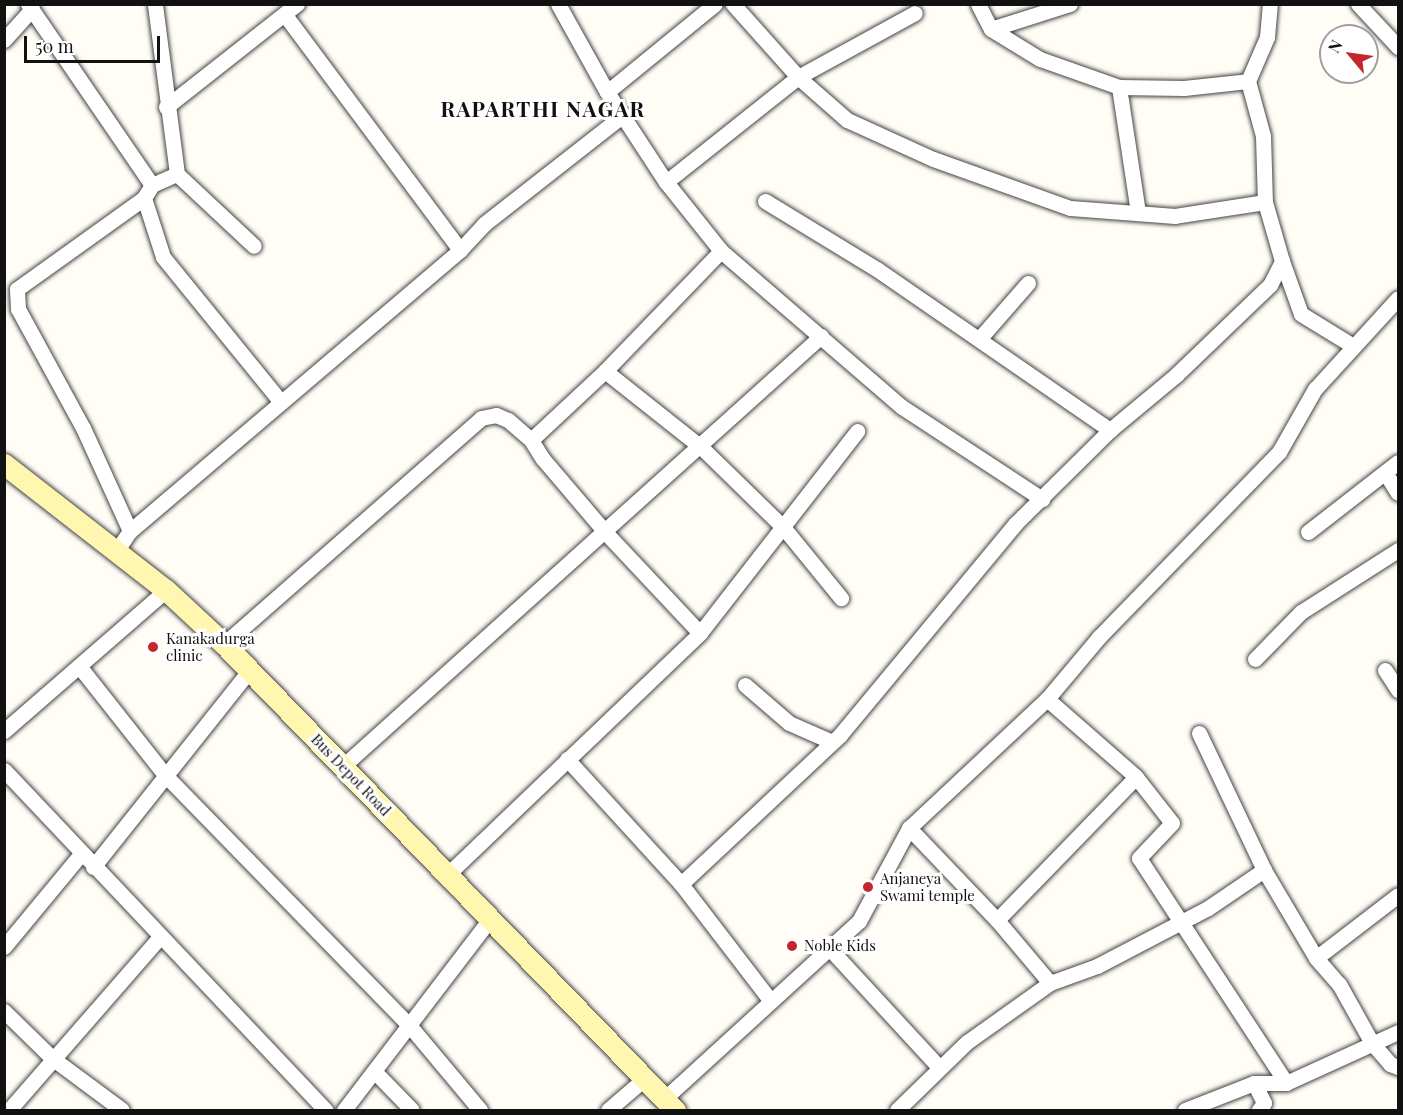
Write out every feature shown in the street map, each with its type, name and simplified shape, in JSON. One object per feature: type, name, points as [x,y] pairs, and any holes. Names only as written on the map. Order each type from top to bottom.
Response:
[{"type":"street","points":[[155,4],[166,107],[177,174],[254,246]]},
{"type":"street","points":[[558,4],[607,92],[666,182],[721,251],[902,407],[1042,499]]},
{"type":"street","points":[[733,4],[798,77],[847,120],[933,159],[1070,208],[1175,216],[1265,202]]},
{"type":"street","points":[[978,4],[991,29],[1040,59],[1119,87],[1184,88],[1248,81]]},
{"type":"street","points":[[991,29],[1070,4]]},
{"type":"street","points":[[1270,4],[1267,37],[1248,81],[1263,136],[1265,202],[1282,261],[1301,314],[1353,346]]},
{"type":"street","points":[[1358,4],[1398,47]]},
{"type":"street","points":[[607,92],[711,6]]},
{"type":"street","points":[[4,40],[30,7],[148,192],[164,257],[280,401]]},
{"type":"street","points":[[166,107],[291,10],[460,250]]},
{"type":"street","points":[[666,182],[798,77],[915,13]]},
{"type":"street","points":[[1119,87],[1138,213]]},
{"type":"street","points":[[116,553],[130,531],[190,483],[280,401],[460,250],[484,224],[622,115]]},
{"type":"street","points":[[130,531],[83,428],[18,309],[17,289],[148,192],[177,174]]},
{"type":"street","points":[[765,201],[980,338],[1110,430]]},
{"type":"street","points":[[531,440],[605,371],[721,251]]},
{"type":"street","points":[[681,884],[832,742],[1015,524],[1110,430],[1176,375],[1270,285],[1282,261]]},
{"type":"street","points":[[980,338],[1028,283]]},
{"type":"street","points":[[670,1105],[770,1000],[859,921],[909,828],[1047,699],[1099,637],[1279,452],[1315,389],[1398,298]]},
{"type":"street","points":[[343,766],[606,533],[821,336]]},
{"type":"street","points":[[605,371],[701,447],[783,527],[842,598]]},
{"type":"street","points":[[224,644],[481,418],[496,415],[508,420],[531,440],[543,459],[606,533],[700,633]]},
{"type":"street","points":[[448,874],[700,633],[857,431]]},
{"type":"street","points":[[1308,532],[1386,474],[1398,462]]},
{"type":"street","name":"Bus Depot Road","points":[[4,464],[166,590],[224,644],[670,1105]]},
{"type":"street","points":[[1386,474],[1398,493]]},
{"type":"street","points":[[1255,659],[1301,612],[1398,550]]},
{"type":"street","points":[[4,731],[166,590]]},
{"type":"street","points":[[79,666],[165,775],[409,1025],[480,1110]]},
{"type":"street","points":[[1385,670],[1398,690]]},
{"type":"street","points":[[93,867],[249,671]]},
{"type":"street","points":[[745,685],[789,723],[832,742]]},
{"type":"street","points":[[1047,699],[1136,777],[1172,823],[1139,858],[1286,1083]]},
{"type":"street","points":[[1199,733],[1264,870],[1316,958],[1339,984],[1372,1042],[1390,1064],[1398,1068]]},
{"type":"street","points":[[567,759],[681,884],[770,1000]]},
{"type":"street","points":[[4,770],[159,938],[325,1110]]},
{"type":"street","points":[[997,920],[1136,777]]},
{"type":"street","points":[[909,828],[997,920],[1050,983]]},
{"type":"street","points":[[4,947],[81,854]]},
{"type":"street","points":[[897,1110],[967,1042],[1050,983],[1097,966],[1208,908],[1264,870]]},
{"type":"street","points":[[1316,958],[1398,895]]},
{"type":"street","points":[[344,1110],[490,919]]},
{"type":"street","points":[[9,1110],[159,938]]},
{"type":"street","points":[[830,949],[940,1068]]},
{"type":"street","points":[[4,1011],[52,1058],[123,1110]]},
{"type":"street","points":[[1185,1110],[1254,1083],[1286,1083],[1398,1032]]},
{"type":"street","points":[[374,1071],[412,1110]]},
{"type":"street","points":[[608,1110],[644,1079]]},
{"type":"street","points":[[1254,1083],[1264,1103],[1259,1110]]},
{"type":"place","name":"Kanakadurga clinic","points":[[153,647]]},
{"type":"place","name":"Anjaneya Swami temple","points":[[868,887]]},
{"type":"place","name":"Noble Kids","points":[[792,946]]},
{"type":"district","name":"RAPARTHI NAGAR","points":[[543,108]]}]
